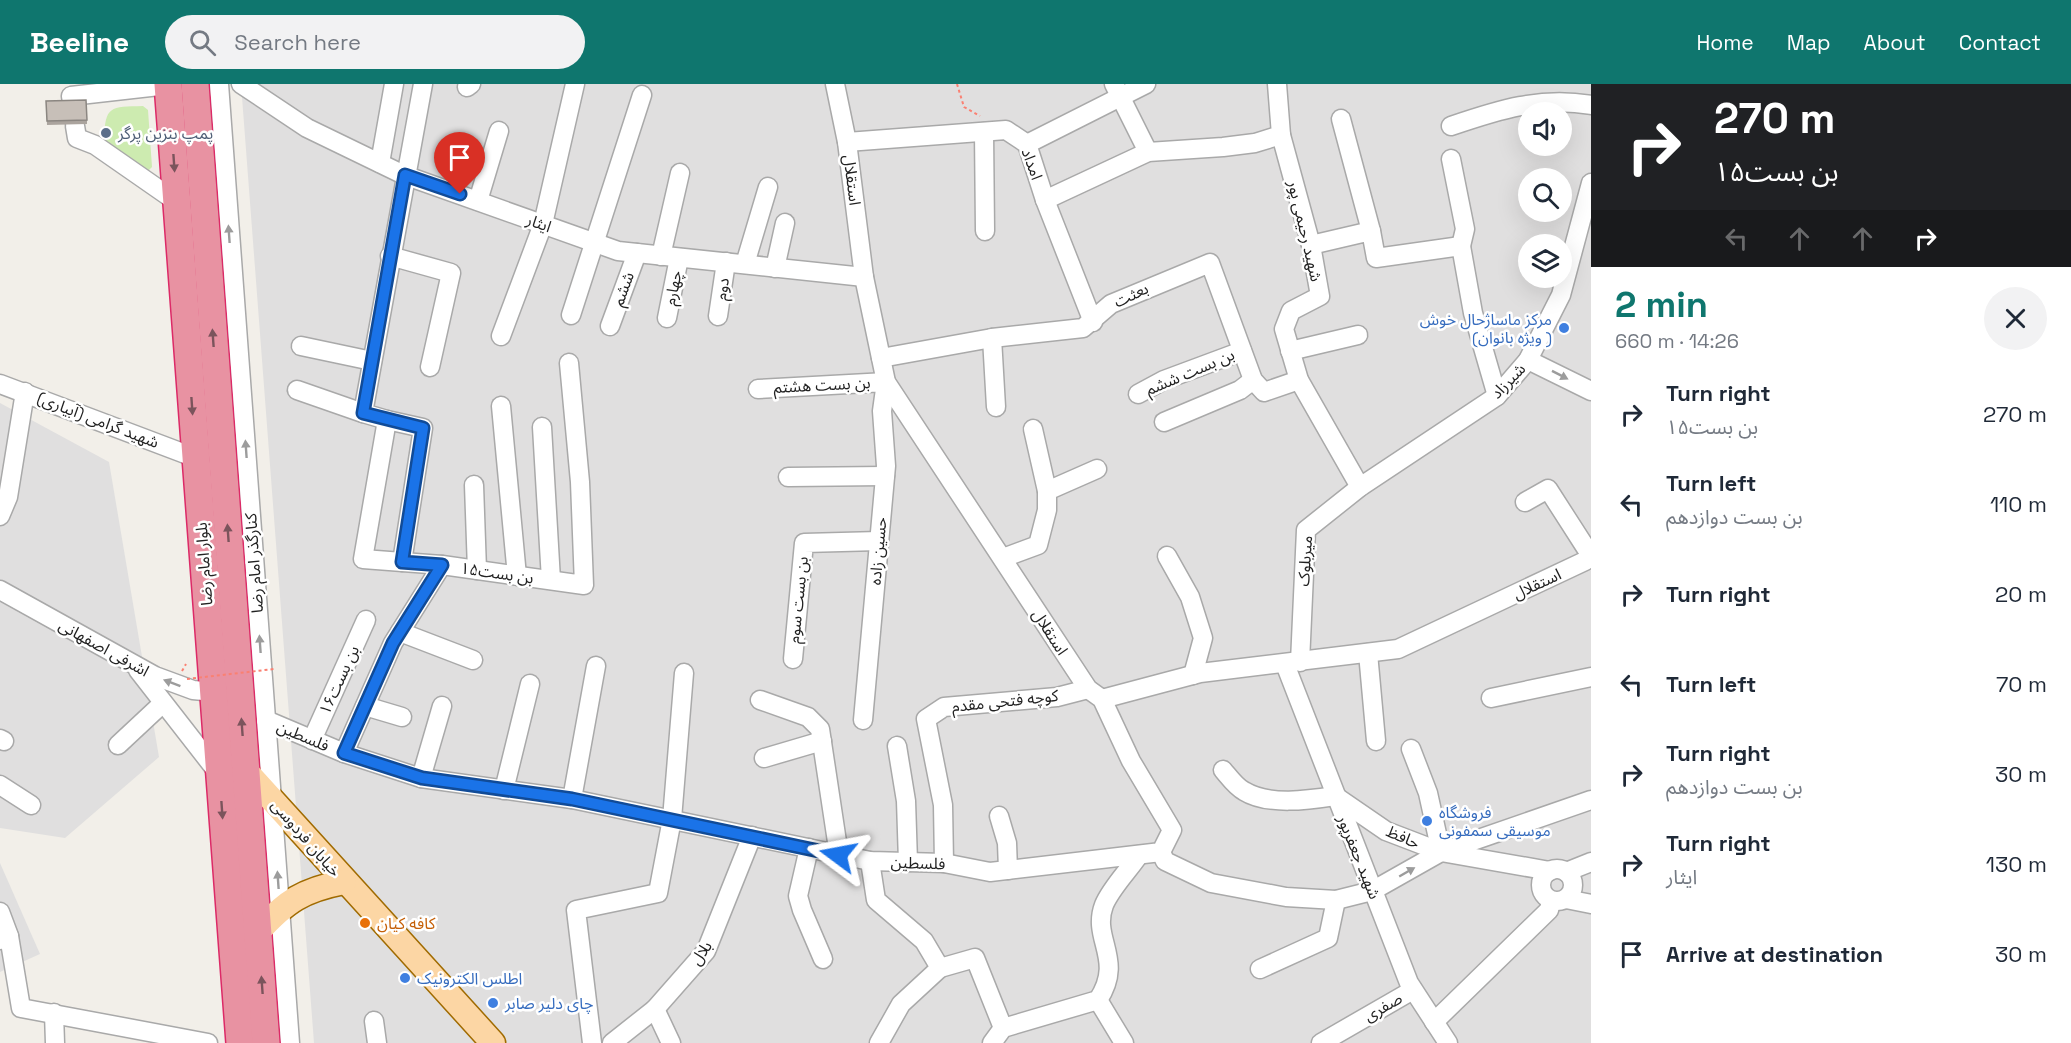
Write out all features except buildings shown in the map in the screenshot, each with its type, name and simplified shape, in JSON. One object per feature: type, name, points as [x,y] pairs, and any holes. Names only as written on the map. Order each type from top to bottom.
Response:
[{"type":"highway","name":"بلوار امام رضا","points":[[195,84],[220,273],[232,423],[246,771],[266,1043]]},
{"type":"highway","name":"بلوار امام رضا","points":[[168,85],[240,1043]]},
{"type":"main road","name":"خیابان فردوسی","points":[[246,771],[344,882],[315,888],[280,907],[258,932]]},
{"type":"main road","points":[[344,882],[493,1043]]},
{"type":"street","points":[[219,84],[220,273]]},
{"type":"street","name":"ایثار","points":[[241,84],[307,128],[405,175],[618,251],[864,277]]},
{"type":"street","points":[[380,163],[394,84]]},
{"type":"street","points":[[363,413],[423,84]]},
{"type":"street","points":[[501,336],[543,224],[574,84]]},
{"type":"street","name":"استقلال","points":[[835,84],[847,142],[864,277],[886,382],[1095,694],[1193,675],[1398,649],[1591,556]]},
{"type":"street","points":[[1027,144],[1118,91],[1146,84]]},
{"type":"street","name":"شهید رحیمی پور","points":[[1277,84],[1281,135],[1311,245],[1320,296],[1292,311],[1284,329],[1299,380],[1360,487]]},
{"type":"street","points":[[72,102],[71,96],[168,85]]},
{"type":"street","points":[[1118,91],[1148,152]]},
{"type":"street","points":[[571,315],[642,95]]},
{"type":"street","points":[[1451,126],[1510,106],[1547,102],[1591,105]]},
{"type":"street","points":[[1341,119],[1376,258],[1461,246]]},
{"type":"street","points":[[75,126],[76,138],[95,145],[177,202]]},
{"type":"street","points":[[847,142],[1006,130]]},
{"type":"street","name":"امداد","points":[[1006,130],[1027,144],[1045,200],[1093,322]]},
{"type":"street","points":[[478,201],[499,131]]},
{"type":"street","points":[[984,132],[985,231]]},
{"type":"street","points":[[1045,200],[1148,152],[1255,143],[1281,135]]},
{"type":"street","points":[[1451,159],[1465,229],[1461,246],[1473,313],[1497,396]]},
{"type":"street","name":"چهارم","points":[[667,318],[670,257],[680,173]]},
{"type":"street","name":"شیرزاد","points":[[1360,487],[1497,396],[1528,360],[1561,295],[1591,183]]},
{"type":"street","points":[[745,264],[768,187]]},
{"type":"street","points":[[775,268],[785,223]]},
{"type":"street","points":[[1311,245],[1371,231]]},
{"type":"street","name":"ششم","points":[[610,326],[637,253]]},
{"type":"street","points":[[390,256],[451,273],[430,367]]},
{"type":"street","name":"دوم","points":[[718,316],[726,262]]},
{"type":"street","name":"بعثت","points":[[881,358],[992,338],[1083,328],[1093,322],[1111,304],[1209,262],[1252,380]]},
{"type":"street","points":[[1290,351],[1358,335]]},
{"type":"street","points":[[992,338],[996,407]]},
{"type":"street","points":[[301,346],[372,361]]},
{"type":"street","name":"بن بست ششم","points":[[1138,394],[1164,380],[1242,351]]},
{"type":"street","points":[[1528,360],[1591,391]]},
{"type":"street","name":"بن بست۱۵","points":[[344,753],[400,632],[442,565],[584,585],[580,482],[568,363]]},
{"type":"street","points":[[1164,422],[1239,390],[1252,380],[1264,392],[1299,380]]},
{"type":"street","name":"بن بست هشتم","points":[[758,389],[886,382]]},
{"type":"street","name":"حسین زاده","points":[[863,720],[885,476],[882,411],[886,382]]},
{"type":"street","name":"شهید گرامی (آبیاری)","points":[[0,384],[196,458]]},
{"type":"street","points":[[297,390],[363,413],[423,428],[402,562]]},
{"type":"street","points":[[0,516],[8,497],[25,392]]},
{"type":"street","points":[[501,406],[517,576]]},
{"type":"street","points":[[387,420],[363,559],[442,565]]},
{"type":"street","name":"کنارگذر امام رضا","points":[[232,423],[266,720],[290,1043]]},
{"type":"street","points":[[542,427],[551,580]]},
{"type":"street","points":[[1003,558],[1038,546],[1047,510],[1047,491],[1033,429]]},
{"type":"street","points":[[1047,491],[1096,469]]},
{"type":"street","points":[[788,477],[885,476]]},
{"type":"street","points":[[474,485],[477,570]]},
{"type":"street","name":"میربلوک","points":[[1293,663],[1306,530],[1360,487]]},
{"type":"street","points":[[1525,502],[1548,489],[1591,556]]},
{"type":"street","name":"بن بست سوم","points":[[792,659],[804,543],[879,541]]},
{"type":"street","points":[[1167,556],[1190,597],[1203,638],[1193,675]]},
{"type":"street","name":"اشرفی اصفهانی","points":[[0,590],[133,664],[175,684],[214,692]]},
{"type":"street","name":"بن بست۱۶","points":[[312,740],[366,620]]},
{"type":"street","points":[[400,632],[472,660]]},
{"type":"street","points":[[1368,653],[1376,741]]},
{"type":"street","name":"شهید جعفرپور","points":[[1293,663],[1335,796],[1372,891],[1413,990],[1448,1043]]},
{"type":"street","points":[[133,664],[219,774]]},
{"type":"street","points":[[572,799],[596,666]]},
{"type":"street","points":[[592,1043],[576,910],[658,893],[672,819],[684,673]]},
{"type":"street","points":[[1491,698],[1591,677]]},
{"type":"street","points":[[504,790],[530,684]]},
{"type":"street","points":[[1095,694],[1172,830],[1161,852],[1165,861],[1211,883],[1286,897],[1336,900],[1372,891],[1441,852],[1591,800]]},
{"type":"street","name":"کوچه فتحی مقدم","points":[[944,862],[943,805],[926,719],[944,707],[1095,694]]},
{"type":"street","points":[[760,700],[808,717],[820,729],[838,855]]},
{"type":"street","points":[[118,745],[163,703]]},
{"type":"street","points":[[365,706],[402,717]]},
{"type":"street","points":[[422,778],[442,706]]},
{"type":"street","name":"فلسطین","points":[[266,720],[344,753],[422,778],[572,799],[870,861],[944,862],[990,872],[1161,852]]},
{"type":"street","points":[[764,758],[822,741]]},
{"type":"street","points":[[897,746],[906,801],[908,862]]},
{"type":"street","points":[[1411,749],[1428,794],[1441,852]]},
{"type":"street","points":[[1223,770],[1244,791],[1270,798],[1297,801],[1335,796]]},
{"type":"street","points":[[0,785],[31,805]]},
{"type":"street","name":"حافظ","points":[[1335,796],[1386,831],[1441,852],[1558,871]]},
{"type":"street","points":[[999,816],[1007,843],[1008,870]]},
{"type":"street","points":[[1358,855],[1368,838],[1386,831]]},
{"type":"street","name":"بلال","points":[[612,1043],[655,1009],[706,951],[752,836]]},
{"type":"street","points":[[809,848],[798,896],[824,959]]},
{"type":"street","points":[[992,1043],[1003,1028],[1098,1000],[1106,988],[1110,970],[1101,922],[1105,905],[1139,855]]},
{"type":"street","points":[[870,861],[876,900],[924,941],[940,968]]},
{"type":"street","points":[[1591,862],[1558,871],[1540,884],[1543,894],[1558,900],[1591,904]]},
{"type":"street","points":[[1434,1022],[1574,886],[1558,871]]},
{"type":"street","points":[[1260,969],[1328,938],[1336,900]]},
{"type":"street","points":[[0,912],[21,1008],[208,1043]]},
{"type":"street","points":[[879,1043],[901,1004],[940,968],[975,958],[1003,1028]]},
{"type":"street","name":"صفری","points":[[1321,1043],[1413,990]]},
{"type":"street","points":[[1098,1000],[1124,1043]]},
{"type":"street","points":[[655,1009],[671,1043]]},
{"type":"street","points":[[54,1013],[55,1043]]},
{"type":"street","points":[[374,1021],[377,1043]]},
{"type":"path","points":[[957,84],[964,107],[1006,130]]},
{"type":"path","points":[[187,679],[274,669]]},
{"type":"shaded area","points":[[241,84],[1591,84],[1591,1043],[314,1043]]},
{"type":"shaded area","points":[[0,403],[109,462],[159,757],[65,838],[0,828]]},
{"type":"shaded area","points":[[0,863],[40,954],[0,972]]},
{"type":"green space","points":[[143,106],[148,110],[152,167],[148,171],[104,141],[106,120],[112,110]]},
{"type":"place","name":"پمپ بنزین پرگر","points":[[106,133]]},
{"type":"place","name":"مرکز ماساژحال خوش (ویژه بانوان )","points":[[1564,328]]},
{"type":"place","name":"فروشگاه موسیقی سمفونی","points":[[1427,821]]},
{"type":"place","name":"کافه کیان","points":[[365,923]]},
{"type":"place","name":"اطلس الکترونیک","points":[[405,978]]},
{"type":"place","name":"چای دلیر صابر","points":[[493,1003]]},
{"type":"route","points":[[460,194],[405,175],[363,413],[423,428],[402,562],[442,565],[393,643],[344,753],[422,778],[572,799],[838,855]]}]
